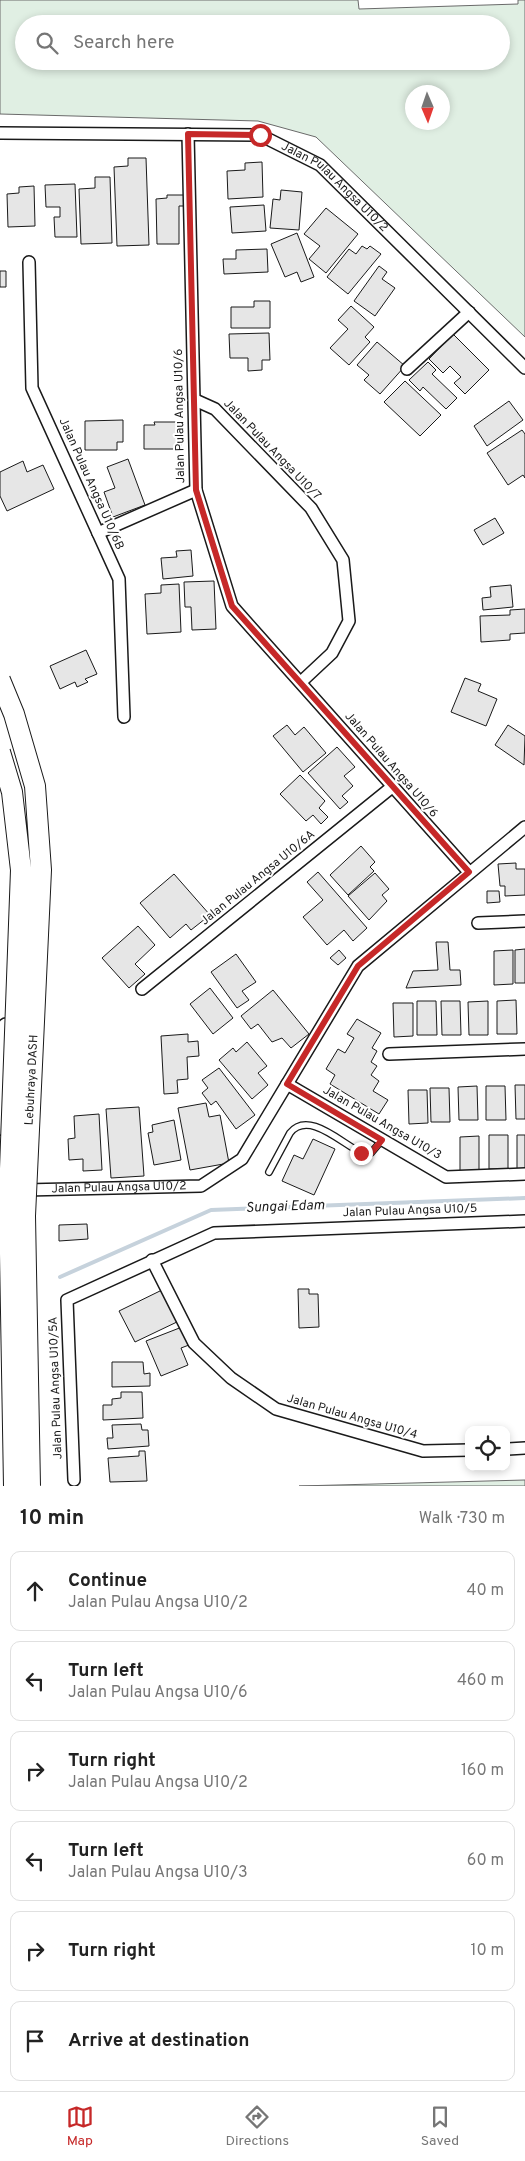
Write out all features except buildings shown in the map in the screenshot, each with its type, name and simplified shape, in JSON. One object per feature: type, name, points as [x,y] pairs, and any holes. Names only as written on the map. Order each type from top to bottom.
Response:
[{"type":"highway","name":"Lebuhraya DASH","points":[[0,680],[14,714],[35,786],[42,870],[25,1216],[30,1486]]},
{"type":"highway","name":"Lebuhraya DASH","points":[[0,752],[12,792],[21,870],[9,1196],[10,1481]]},
{"type":"street","name":"Jalan Pulau Angsa U10/2","points":[[0,133],[260,135],[320,165],[525,368]]},
{"type":"street","name":"Jalan Pulau Angsa U10/6","points":[[188,134],[189,255],[195,400],[196,490],[232,606],[469,872]]},
{"type":"street","name":"Jalan Pulau Angsa U10/6B","points":[[29,262],[32,388],[119,579],[124,718]]},
{"type":"street","points":[[407,369],[469,312]]},
{"type":"street","name":"Jalan Pulau Angsa U10/7","points":[[195,400],[215,409],[311,508],[343,560],[349,621],[332,653],[301,682]]},
{"type":"street","points":[[98,533],[196,490]]},
{"type":"street","points":[[0,693],[30,786],[35,839],[32,978],[20,1175]]},
{"type":"street","points":[[0,785],[10,821],[14,893],[2,1081],[1,1172],[7,1170],[20,1175],[24,1180],[22,1257],[35,1486]]},
{"type":"street","name":"Jalan Pulau Angsa U10/6A","points":[[142,989],[392,787]]},
{"type":"street","name":"Jalan Pulau Angsa U10/2","points":[[23,1194],[200,1186],[242,1159],[358,966],[525,827]]},
{"type":"street","points":[[478,923],[525,921]]},
{"type":"street","points":[[389,1054],[525,1049]]},
{"type":"street","name":"Jalan Pulau Angsa U10/3","points":[[287,1084],[446,1177],[525,1174]]},
{"type":"street","points":[[10,1481],[2,1203],[13,1204],[23,1194]]},
{"type":"street","name":"Jalan Pulau Angsa U10/5","points":[[152,1260],[214,1233],[525,1221]]},
{"type":"street","name":"Jalan Pulau Angsa U10/4","points":[[152,1260],[194,1343],[231,1378],[276,1409],[423,1451],[465,1450]]},
{"type":"street","name":"Jalan Pulau Angsa U10/5A","points":[[74,1480],[67,1300],[152,1260]]},
{"type":"street","points":[[510,1449],[525,1448]]},
{"type":"lane","points":[[269,1172],[290,1133],[304,1124],[316,1126],[364,1154],[371,1153],[382,1140]]},
{"type":"green space","points":[[0,0],[358,0],[359,9],[518,4],[518,0],[525,0],[525,337],[316,137],[258,121],[0,114]]},
{"type":"green space","points":[[525,1480],[525,1486],[299,1486]]},
{"type":"waterway","name":"Sungai Edam","points":[[60,1277],[211,1210],[525,1198]]},
{"type":"route","points":[[260,135],[188,134],[189,255],[195,400],[196,490],[232,606],[469,872],[358,966],[287,1084],[382,1140],[371,1153],[361,1153]]}]
